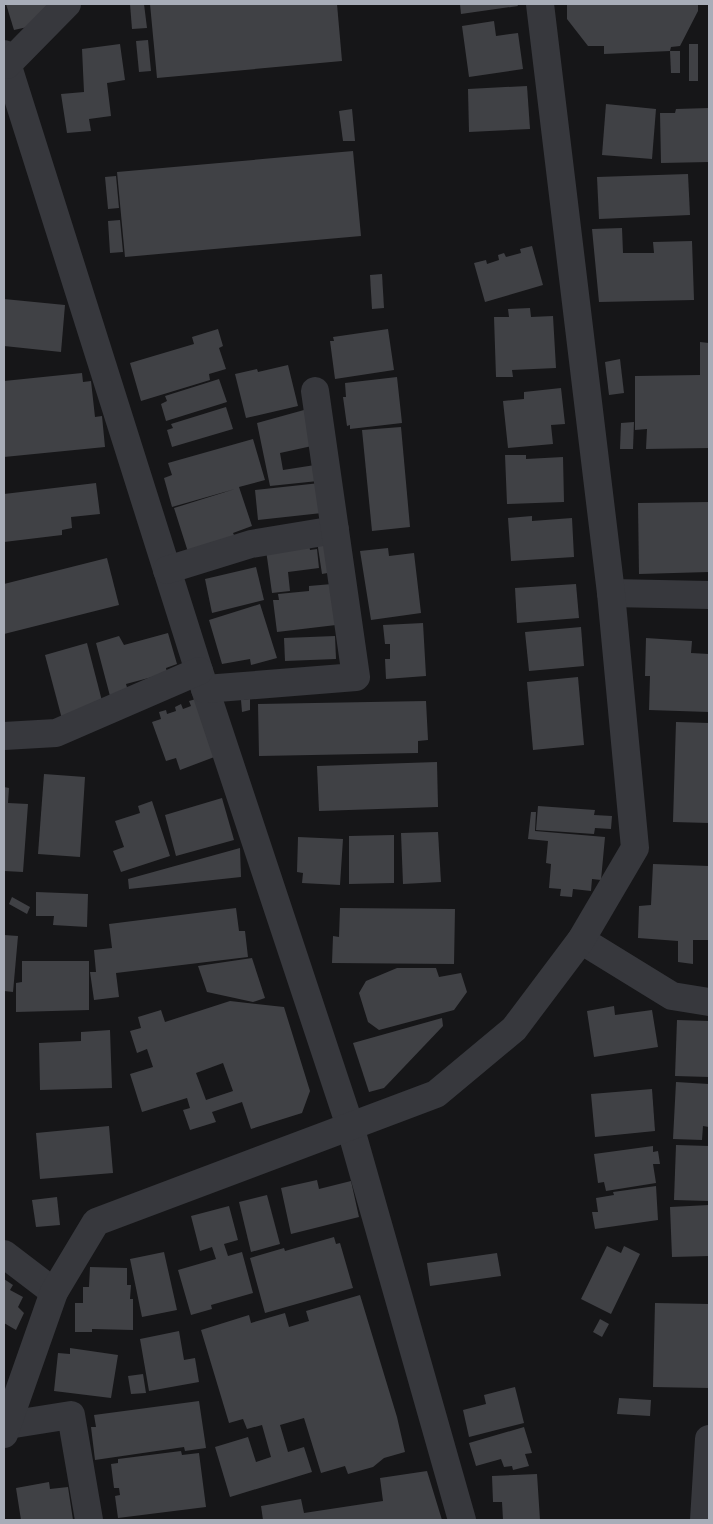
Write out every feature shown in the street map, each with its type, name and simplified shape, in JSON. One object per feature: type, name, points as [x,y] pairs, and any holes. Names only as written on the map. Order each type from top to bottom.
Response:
[{"type":"street","points":[[67,4],[6,59],[202,680],[350,1126],[462,1520]]},
{"type":"street","points":[[6,1429],[54,1292],[96,1222],[436,1094],[514,1029],[581,940],[635,848],[611,594],[540,4]]},
{"type":"street","points":[[4,736],[56,733],[202,680],[356,678],[316,391]]},
{"type":"street","points":[[167,570],[251,544],[335,530]]},
{"type":"street","points":[[611,594],[709,595]]},
{"type":"street","points":[[581,940],[672,996],[709,1002]]},
{"type":"street","points":[[4,1254],[54,1292]]},
{"type":"street","points":[[6,1429],[71,1415],[89,1520]]},
{"type":"street","points":[[706,1516],[709,1439]]},
{"type":"building","points":[[6,4],[52,4],[32,26],[14,30]]},
{"type":"building","points":[[130,4],[144,4],[147,28],[132,29]]},
{"type":"building","points":[[150,4],[337,4],[342,61],[157,78]]},
{"type":"building","points":[[460,4],[517,4],[518,6],[461,14]]},
{"type":"building","points":[[567,4],[698,4],[698,11],[680,46],[671,47],[670,51],[604,54],[604,46],[588,46],[567,19]]},
{"type":"building","points":[[494,21],[496,36],[518,33],[523,69],[469,77],[462,26]]},
{"type":"building","points":[[148,40],[151,71],[139,72],[136,41]]},
{"type":"building","points":[[120,44],[125,80],[107,83],[111,116],[89,119],[91,131],[67,133],[61,94],[84,92],[82,49]]},
{"type":"building","points":[[689,44],[698,44],[698,81],[689,81]]},
{"type":"building","points":[[670,51],[680,51],[680,73],[671,73]]},
{"type":"building","points":[[527,86],[530,129],[469,132],[468,89]]},
{"type":"building","points":[[606,104],[656,109],[652,159],[602,155]]},
{"type":"building","points":[[709,108],[709,162],[661,163],[660,113],[675,113],[676,109]]},
{"type":"building","points":[[352,109],[355,141],[343,141],[339,111]]},
{"type":"building","points":[[353,151],[361,236],[125,257],[117,172]]},
{"type":"building","points":[[688,174],[690,215],[599,219],[597,177]]},
{"type":"building","points":[[116,176],[119,208],[108,209],[105,177]]},
{"type":"building","points":[[120,220],[123,252],[110,253],[108,221]]},
{"type":"building","points":[[622,228],[623,253],[654,253],[653,242],[692,241],[694,300],[599,302],[592,229]]},
{"type":"building","points":[[532,246],[543,285],[485,302],[474,263],[486,260],[487,264],[499,260],[498,255],[504,253],[506,257],[521,253],[520,249]]},
{"type":"building","points":[[382,274],[384,308],[372,309],[370,275]]},
{"type":"building","points":[[4,299],[65,305],[61,352],[4,346]]},
{"type":"building","points":[[530,308],[531,317],[553,316],[556,368],[512,370],[513,377],[496,377],[494,317],[509,317],[508,309]]},
{"type":"building","points":[[218,329],[223,346],[219,348],[226,369],[209,374],[210,380],[141,401],[130,363],[194,344],[192,337]]},
{"type":"building","points":[[388,329],[394,370],[335,379],[330,341],[334,341],[333,337]]},
{"type":"building","points":[[700,342],[709,343],[709,448],[646,449],[647,429],[635,430],[635,376],[700,375]]},
{"type":"building","points":[[620,359],[624,393],[609,395],[605,362]]},
{"type":"building","points":[[288,365],[298,406],[246,418],[235,374],[257,369],[258,372]]},
{"type":"building","points":[[82,373],[83,382],[91,381],[95,417],[102,416],[105,447],[4,457],[4,381]]},
{"type":"building","points":[[397,377],[402,423],[350,429],[350,425],[347,426],[343,397],[346,397],[345,383]]},
{"type":"building","points":[[219,379],[227,402],[166,421],[161,404],[167,401],[165,396]]},
{"type":"building","points":[[561,388],[565,424],[551,425],[553,444],[508,448],[503,401],[524,399],[524,392]]},
{"type":"building","points":[[226,407],[233,429],[172,447],[167,430],[173,428],[171,424]]},
{"type":"building","points":[[304,410],[312,446],[280,453],[283,470],[315,465],[318,481],[270,486],[257,423]]},
{"type":"building","points":[[634,422],[633,449],[620,449],[621,423]]},
{"type":"building","points":[[401,427],[410,527],[372,531],[362,430]]},
{"type":"building","points":[[253,439],[265,480],[239,487],[252,526],[233,533],[235,537],[188,552],[174,508],[235,489],[172,507],[164,478],[172,475],[168,463]]},
{"type":"building","points":[[505,455],[526,455],[526,459],[563,457],[564,502],[507,504]]},
{"type":"building","points":[[96,483],[100,514],[71,517],[72,528],[62,530],[62,535],[4,542],[4,494]]},
{"type":"building","points":[[320,483],[322,513],[258,520],[255,490]]},
{"type":"building","points":[[709,502],[709,572],[639,574],[638,503]]},
{"type":"building","points":[[532,516],[532,521],[572,518],[574,557],[511,561],[508,518]]},
{"type":"building","points":[[329,539],[333,572],[322,574],[317,541]]},
{"type":"building","points":[[309,544],[310,550],[317,549],[319,568],[288,572],[290,591],[272,593],[266,550]]},
{"type":"building","points":[[388,548],[389,556],[414,553],[421,613],[371,620],[360,551]]},
{"type":"building","points":[[107,558],[119,605],[4,634],[4,584]]},
{"type":"building","points":[[256,567],[264,600],[212,613],[205,579]]},
{"type":"building","points":[[332,584],[336,625],[277,632],[273,600],[279,600],[278,594],[309,591],[309,586]]},
{"type":"building","points":[[576,584],[579,618],[517,623],[515,588]]},
{"type":"building","points":[[260,604],[277,658],[251,665],[250,659],[222,664],[209,620]]},
{"type":"building","points":[[423,623],[426,676],[386,679],[385,659],[390,659],[390,644],[385,644],[383,625]]},
{"type":"building","points":[[581,627],[584,666],[529,671],[525,632]]},
{"type":"building","points":[[168,633],[177,664],[166,668],[167,673],[126,684],[128,691],[110,696],[96,643],[119,636],[124,645]]},
{"type":"building","points":[[335,636],[336,659],[285,661],[284,638]]},
{"type":"building","points":[[646,638],[692,641],[691,653],[709,654],[709,712],[649,710],[650,676],[645,676]]},
{"type":"building","points":[[87,643],[102,701],[62,719],[45,655]]},
{"type":"building","points":[[578,677],[584,745],[533,750],[527,682]]},
{"type":"building","points":[[196,699],[217,756],[180,770],[176,758],[166,761],[152,722],[161,719],[159,712],[166,710],[167,714],[176,711],[175,707],[181,704],[183,709],[191,706],[189,701]]},
{"type":"building","points":[[250,699],[250,710],[242,712],[241,700]]},
{"type":"building","points":[[426,701],[428,740],[418,741],[418,753],[259,756],[258,704]]},
{"type":"building","points":[[676,722],[709,723],[709,823],[673,822]]},
{"type":"building","points":[[437,762],[438,807],[319,811],[317,766]]},
{"type":"building","points":[[44,774],[85,777],[80,857],[38,854]]},
{"type":"building","points":[[4,787],[9,788],[8,803],[28,804],[23,872],[4,871]]},
{"type":"building","points":[[222,798],[234,840],[176,856],[165,815]]},
{"type":"building","points":[[152,801],[170,856],[121,872],[113,851],[124,847],[115,821],[140,813],[138,806]]},
{"type":"building","points":[[538,806],[595,810],[594,815],[612,816],[611,829],[595,828],[594,834],[536,830]]},
{"type":"building","points":[[531,812],[536,812],[535,831],[605,837],[601,880],[592,879],[591,891],[573,889],[572,897],[560,896],[561,889],[549,888],[551,864],[546,863],[548,841],[528,839]]},
{"type":"building","points":[[438,832],[441,882],[403,884],[401,833]]},
{"type":"building","points":[[394,835],[394,883],[349,884],[349,836]]},
{"type":"building","points":[[298,837],[343,839],[340,885],[302,883],[303,873],[297,872]]},
{"type":"building","points":[[240,848],[241,877],[129,889],[128,879]]},
{"type":"building","points":[[653,864],[709,866],[709,940],[693,940],[693,964],[678,962],[678,941],[638,938],[639,906],[651,905]]},
{"type":"building","points":[[36,892],[88,894],[87,927],[53,925],[54,916],[36,916]]},
{"type":"building","points":[[12,897],[30,907],[27,914],[9,904]]},
{"type":"building","points":[[236,908],[239,931],[245,931],[248,957],[116,973],[119,997],[94,1000],[90,972],[96,972],[94,950],[112,948],[109,924]]},
{"type":"building","points":[[340,908],[455,909],[454,964],[332,963],[333,936],[339,937]]},
{"type":"building","points":[[4,935],[18,936],[13,992],[4,991]]},
{"type":"building","points":[[252,958],[265,998],[253,1002],[207,992],[198,966]]},
{"type":"building","points":[[22,961],[89,961],[89,1010],[16,1012],[16,983],[22,982]]},
{"type":"building","points":[[397,968],[436,968],[439,977],[461,973],[467,992],[454,1010],[379,1030],[368,1022],[359,993],[366,981]]},
{"type":"building","points":[[230,1001],[284,1007],[310,1091],[302,1113],[251,1129],[242,1102],[212,1112],[216,1122],[190,1130],[183,1110],[190,1108],[187,1098],[142,1112],[130,1074],[153,1067],[147,1049],[137,1053],[130,1031],[141,1028],[138,1017],[161,1010],[165,1022]],"holes":[[[223,1063],[233,1091],[206,1100],[196,1073]]]},
{"type":"building","points":[[614,1006],[615,1015],[652,1010],[658,1047],[594,1057],[587,1011]]},
{"type":"building","points":[[442,1018],[443,1026],[384,1088],[369,1092],[353,1043]]},
{"type":"building","points":[[677,1020],[709,1021],[709,1077],[675,1076]]},
{"type":"building","points":[[110,1030],[112,1088],[40,1090],[39,1043],[81,1041],[81,1032]]},
{"type":"building","points":[[676,1082],[709,1084],[709,1127],[703,1126],[702,1140],[673,1139]]},
{"type":"building","points":[[652,1089],[655,1131],[595,1137],[591,1094]]},
{"type":"building","points":[[109,1126],[113,1173],[40,1179],[36,1133]]},
{"type":"building","points":[[676,1145],[709,1146],[709,1201],[674,1200]]},
{"type":"building","points":[[653,1146],[653,1152],[658,1151],[660,1164],[653,1164],[656,1183],[606,1191],[604,1182],[598,1183],[594,1154]]},
{"type":"building","points":[[317,1180],[319,1189],[351,1181],[359,1217],[291,1234],[281,1188]]},
{"type":"building","points":[[656,1186],[658,1220],[595,1229],[592,1212],[598,1212],[596,1198],[614,1195],[613,1192]]},
{"type":"building","points":[[267,1195],[280,1244],[251,1252],[239,1202]]},
{"type":"building","points":[[57,1197],[60,1225],[36,1227],[32,1200]]},
{"type":"building","points":[[709,1205],[709,1256],[672,1257],[670,1207]]},
{"type":"building","points":[[229,1206],[238,1240],[224,1244],[228,1256],[242,1252],[253,1293],[211,1305],[212,1309],[191,1315],[178,1270],[216,1259],[212,1247],[200,1251],[191,1216]]},
{"type":"building","points":[[334,1237],[336,1244],[340,1243],[353,1288],[265,1313],[250,1258],[284,1248],[285,1251]]},
{"type":"building","points":[[607,1246],[621,1253],[624,1246],[640,1254],[611,1314],[581,1299]]},
{"type":"building","points":[[164,1252],[177,1310],[142,1317],[130,1259]]},
{"type":"building","points":[[497,1253],[501,1276],[430,1286],[427,1263]]},
{"type":"building","points":[[90,1267],[127,1268],[127,1285],[131,1285],[130,1299],[133,1299],[133,1330],[92,1329],[92,1332],[75,1332],[75,1303],[83,1303],[83,1287],[89,1287]]},
{"type":"building","points":[[4,1279],[13,1285],[10,1290],[23,1297],[18,1307],[24,1313],[16,1330],[4,1323]]},
{"type":"building","points":[[360,1295],[397,1417],[405,1452],[384,1458],[373,1467],[348,1474],[345,1466],[321,1473],[304,1418],[280,1425],[288,1452],[304,1447],[312,1472],[230,1497],[215,1447],[248,1437],[256,1462],[271,1457],[262,1425],[247,1429],[243,1419],[229,1423],[201,1330],[249,1315],[251,1323],[285,1313],[289,1327],[309,1321],[306,1311]]},
{"type":"building","points":[[655,1303],[709,1304],[709,1388],[653,1387]]},
{"type":"building","points":[[600,1319],[609,1324],[602,1337],[593,1332]]},
{"type":"building","points":[[179,1331],[184,1360],[195,1358],[199,1382],[149,1391],[140,1339]]},
{"type":"building","points":[[70,1348],[118,1355],[111,1398],[54,1391],[58,1353],[70,1354]]},
{"type":"building","points":[[143,1374],[146,1393],[131,1394],[128,1376]]},
{"type":"building","points":[[515,1387],[524,1423],[469,1437],[463,1410],[486,1404],[484,1395]]},
{"type":"building","points":[[619,1398],[651,1400],[650,1416],[617,1414]]},
{"type":"building","points":[[199,1401],[206,1448],[185,1451],[184,1447],[95,1460],[91,1427],[96,1427],[94,1415]]},
{"type":"building","points":[[524,1427],[532,1453],[525,1454],[529,1466],[513,1470],[512,1466],[504,1467],[501,1459],[476,1466],[469,1443]]},
{"type":"building","points":[[181,1451],[182,1455],[199,1453],[206,1507],[118,1518],[115,1496],[120,1495],[119,1488],[114,1488],[111,1464],[118,1463],[118,1459]]},
{"type":"building","points":[[427,1471],[442,1520],[263,1520],[261,1506],[301,1499],[304,1513],[383,1501],[380,1478]]},
{"type":"building","points":[[537,1474],[540,1520],[503,1520],[502,1502],[493,1502],[492,1476]]},
{"type":"building","points":[[49,1482],[50,1489],[68,1487],[73,1520],[21,1520],[16,1488]]}]
